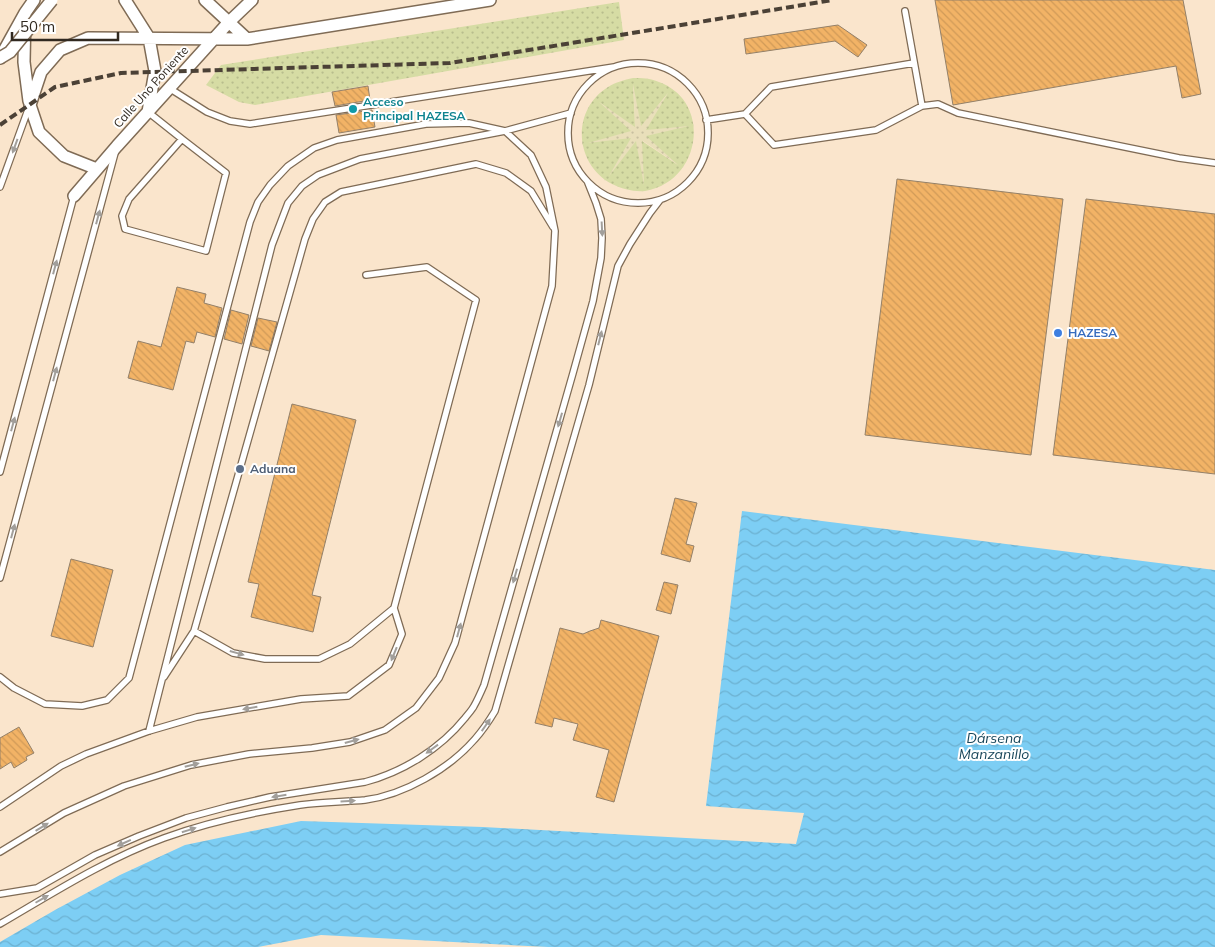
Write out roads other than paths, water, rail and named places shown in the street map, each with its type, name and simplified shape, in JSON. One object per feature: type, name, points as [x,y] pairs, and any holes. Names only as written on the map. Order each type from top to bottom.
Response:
[{"type":"street","points":[[0,64],[25,13],[34,0]]},
{"type":"street","points":[[3,56],[52,0]]},
{"type":"street","points":[[125,0],[149,38],[155,71],[148,112]]},
{"type":"street","points":[[205,0],[247,39]]},
{"type":"street","name":"Calle Uno Poniente","points":[[74,196],[214,38],[252,0]]},
{"type":"street","points":[[30,105],[41,72],[60,50],[88,38],[247,39],[488,0]]},
{"type":"street","points":[[25,13],[24,62],[30,105],[39,132],[64,156],[97,169]]},
{"type":"lane","points":[[905,11],[922,106]]},
{"type":"lane","points":[[169,88],[207,112],[230,121],[250,124],[636,63],[658,66],[678,75],[694,90],[704,110],[708,131],[705,153],[696,174],[680,190],[660,200],[641,204],[621,202],[603,195],[588,183],[576,168],[570,150],[568,131],[571,113],[580,93],[595,77],[614,67]]},
{"type":"lane","points":[[706,120],[745,114],[771,87],[914,63]]},
{"type":"lane","points":[[745,114],[774,145],[876,130],[922,106],[938,104],[958,113],[1180,158],[1215,163]]},
{"type":"lane","points":[[0,187],[30,105]]},
{"type":"lane","points":[[148,112],[226,173],[206,251],[125,230],[122,216],[129,199],[182,139]]},
{"type":"lane","points":[[149,731],[272,245],[288,203],[302,186],[318,175],[360,159],[505,131],[571,113]]},
{"type":"lane","points":[[0,677],[14,688],[45,704],[82,706],[107,700],[129,678],[250,222],[258,202],[270,185],[288,166],[314,148],[337,140],[426,124],[469,123],[505,131],[531,155],[546,187],[555,231],[552,286],[455,643],[439,678],[416,708],[385,730],[350,742],[250,754],[191,765],[124,786],[64,813],[0,852]]},
{"type":"lane","points":[[0,578],[117,146]]},
{"type":"lane","points":[[161,682],[194,631],[305,239],[313,219],[325,202],[342,192],[476,164],[506,173],[531,191],[555,231]]},
{"type":"lane","points":[[0,894],[37,888],[95,855],[186,818],[270,797],[365,782],[379,778],[413,762],[445,739],[474,707],[484,685],[593,301],[601,258],[602,238],[601,219],[588,183]]},
{"type":"lane","points":[[0,472],[74,196]]},
{"type":"lane","points":[[0,924],[86,874],[125,854],[164,838],[215,822],[268,810],[311,804],[366,800],[406,788],[428,777],[462,753],[475,739],[495,711],[589,385],[618,266],[630,244],[660,200]]},
{"type":"lane","points":[[0,807],[62,766],[86,754],[149,731],[206,715],[301,699],[348,696],[389,665],[402,634],[394,608],[476,300],[427,267],[366,275]]},
{"type":"lane","points":[[194,631],[232,653],[265,659],[319,659],[350,644],[394,608]]},
{"type":"water","name":"Dársena Manzanillo","points":[[742,511],[1215,570],[1215,947],[548,947],[321,935],[258,947],[0,947],[0,942],[55,910],[120,875],[185,845],[301,821],[483,827],[796,844],[804,813],[706,806]]},
{"type":"railway","points":[[0,125],[55,87],[121,73],[450,63],[833,0]]},
{"type":"place","name":"Acceso Principal HAZESA","points":[[353,109]]},
{"type":"place","name":"HAZESA","points":[[1058,333]]},
{"type":"place","name":"Aduana","points":[[240,469]]}]
